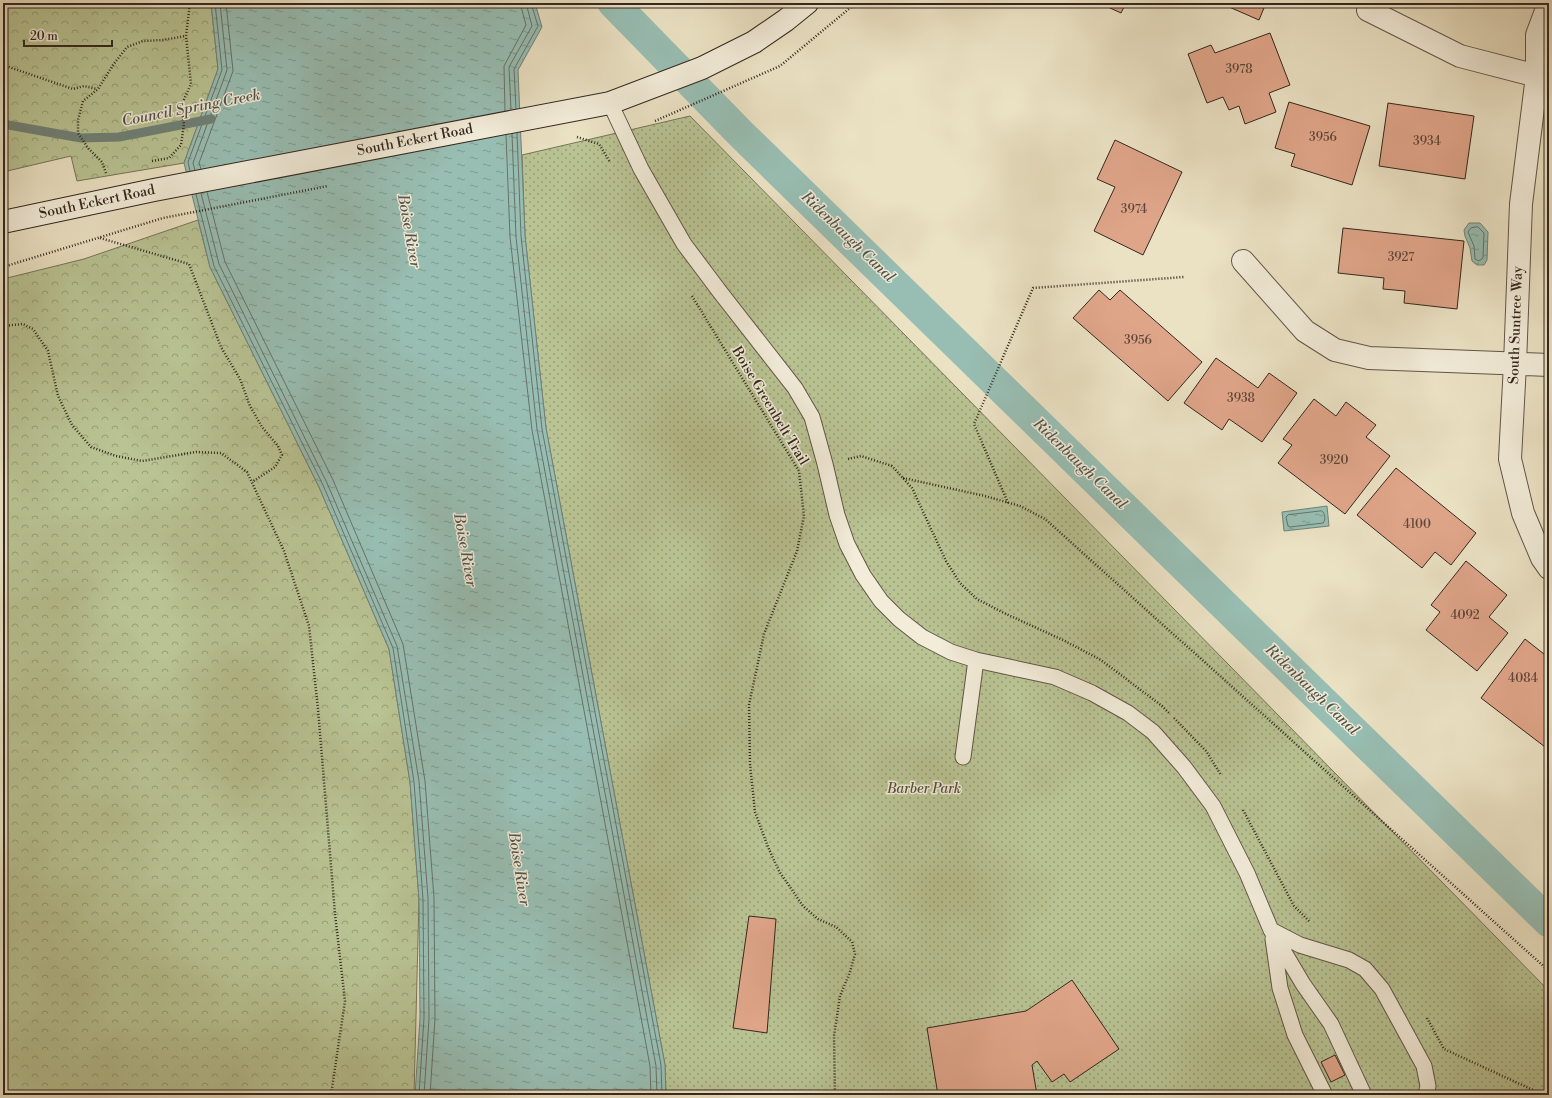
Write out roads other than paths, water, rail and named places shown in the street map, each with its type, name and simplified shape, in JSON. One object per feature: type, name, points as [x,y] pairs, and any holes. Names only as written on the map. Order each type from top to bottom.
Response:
[{"type":"street","name":"South Eckert Road","points":[[3,222],[154,190],[610,103],[702,68],[754,42],[786,20],[807,3]]},
{"type":"street","name":"South Suntree Way","points":[[1549,3],[1537,35],[1543,70],[1521,204],[1510,459],[1523,513],[1542,558],[1549,568]]},
{"type":"street","points":[[1368,10],[1460,56],[1543,70]]},
{"type":"street","points":[[1243,261],[1305,331],[1335,350],[1369,358],[1549,365]]},
{"type":"lane","points":[[610,103],[641,169],[684,244],[729,305],[795,388],[812,417],[826,464],[838,516],[847,544],[863,575],[882,600],[899,619],[922,637],[951,652],[976,660],[1055,677],[1092,693],[1122,709],[1153,732],[1184,767],[1212,806],[1247,873],[1272,930],[1303,984],[1331,1024],[1364,1095]]},
{"type":"lane","points":[[963,757],[976,660]]},
{"type":"lane","points":[[1272,930],[1280,988],[1295,1035],[1325,1095]]},
{"type":"lane","points":[[1272,930],[1300,944],[1349,960],[1365,970],[1382,989],[1424,1066],[1428,1086],[1426,1095]]},
{"type":"water","name":"Boise River","points":[[211,3],[535,3],[542,27],[518,70],[525,236],[546,428],[665,1065],[666,1095],[415,1095],[420,1018],[419,899],[410,782],[389,649],[319,487],[210,267],[184,163],[218,69]]},
{"type":"water","points":[[1469,223],[1480,223],[1488,232],[1487,260],[1484,265],[1477,265],[1472,261],[1470,248],[1464,230]]},
{"type":"water","points":[[1327,506],[1329,526],[1284,531],[1282,512]]},
{"type":"waterway","name":"Ridenbaugh Canal","points":[[613,3],[741,134],[1549,922]]},
{"type":"waterway","name":"Council Spring Creek","points":[[3,124],[81,138],[119,137],[211,119]]},
{"type":"park label","name":"Barber Park","points":[[924,789]]}]
